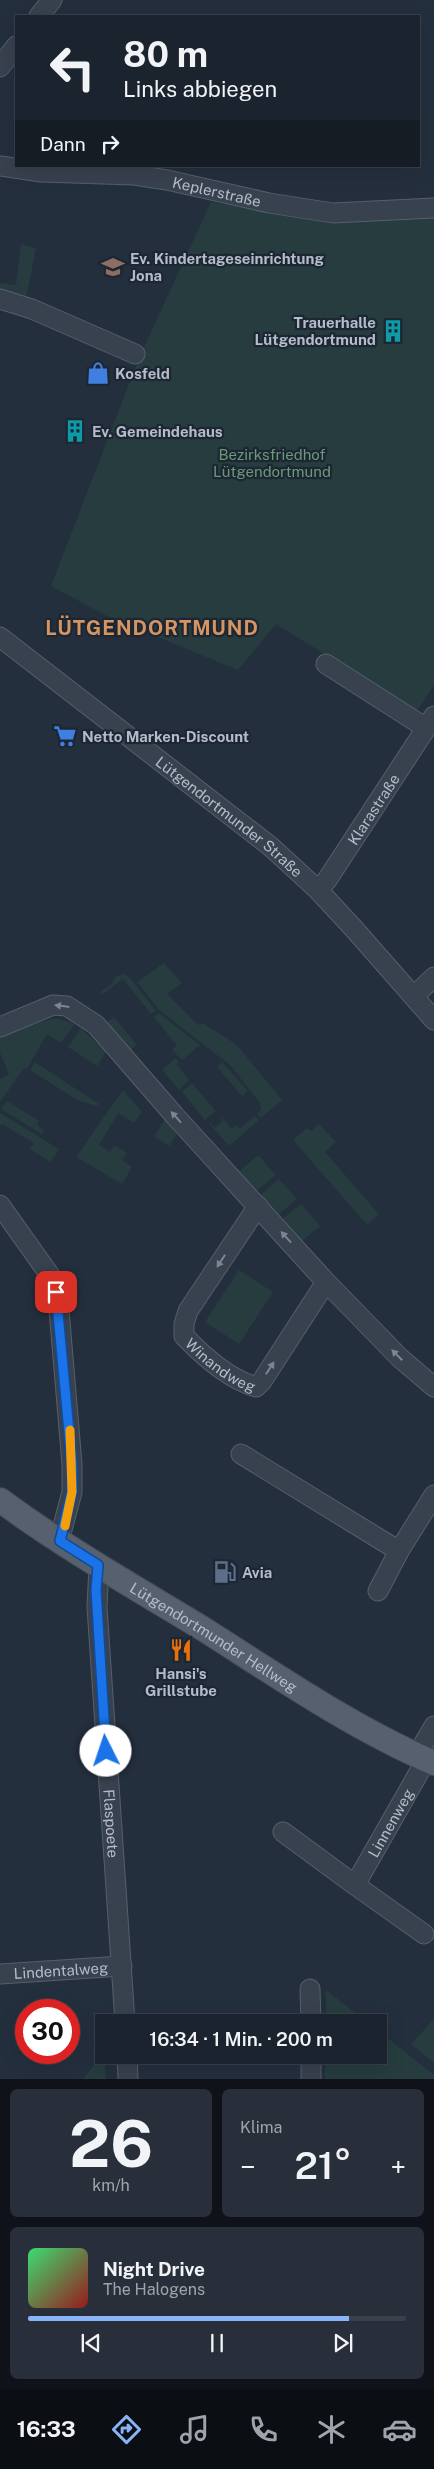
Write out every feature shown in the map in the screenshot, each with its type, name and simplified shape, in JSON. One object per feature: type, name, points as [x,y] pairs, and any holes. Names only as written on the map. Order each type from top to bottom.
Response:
[{"type":"main road","name":"Lütgendortmunder Hellweg","points":[[0,1500],[98,1565],[331,1709],[425,1760]]},
{"type":"street","points":[[40,15],[52,0]]},
{"type":"street","points":[[0,67],[15,47]]},
{"type":"street","name":"Keplerstraße","points":[[0,166],[41,172],[134,175],[167,180],[269,203],[333,213],[434,208]]},
{"type":"street","points":[[0,299],[32,309],[135,354]]},
{"type":"street","name":"Lütgendortmunder Straße","points":[[0,637],[263,840],[318,890],[434,1020]]},
{"type":"street","name":"Klarastraße","points":[[318,890],[327,880],[430,722],[326,664]]},
{"type":"street","points":[[414,996],[434,976]]},
{"type":"street","points":[[0,1027],[53,1005],[67,1006],[79,1012],[96,1025],[175,1116],[326,1282],[400,1358],[434,1387]]},
{"type":"street","points":[[0,1205],[54,1282],[58,1298],[72,1464],[72,1492],[60,1541]]},
{"type":"street","name":"Winandweg","points":[[258,1206],[188,1311],[184,1324],[184,1336],[202,1354],[246,1384],[256,1386],[262,1381],[326,1282]]},
{"type":"street","points":[[241,1454],[399,1551]]},
{"type":"street","points":[[378,1591],[399,1551],[434,1495]]},
{"type":"street","name":"Flaspoete","points":[[98,1565],[97,1607],[125,2014]]},
{"type":"street","name":"Linnenweg","points":[[356,1885],[425,1760],[434,1726]]},
{"type":"street","points":[[283,1832],[424,1934]]},
{"type":"street","name":"Lindentalweg","points":[[0,1974],[122,1966]]},
{"type":"street","points":[[310,1989],[311,2014]]},
{"type":"street","points":[[127,2064],[128,2079]]},
{"type":"street","points":[[311,2064],[312,2079]]},
{"type":"green space","name":"Bezirksfriedhof Lütgendortmund","points":[[211,202],[332,222],[434,217],[434,685],[417,711],[276,624],[238,670],[109,617],[51,586],[139,358]]},
{"type":"green space","points":[[21,244],[36,248],[25,304],[0,296],[0,283],[16,285]]},
{"type":"green space","points":[[164,963],[182,983],[167,994],[198,1025],[203,1023],[237,1045],[282,1100],[261,1118],[257,1114],[261,1109],[260,1103],[230,1065],[159,1010],[137,982]]},
{"type":"green space","points":[[124,974],[130,978],[156,1011],[151,1014],[123,979],[102,995],[100,992],[112,984],[115,977]]},
{"type":"green space","points":[[159,1013],[200,1045],[182,1060],[172,1050],[177,1046],[154,1017]]},
{"type":"green space","points":[[114,1017],[137,1045],[129,1051],[106,1023]]},
{"type":"green space","points":[[56,1018],[75,1024],[61,1043],[47,1034],[27,1069],[24,1068],[0,1102],[0,1079],[9,1074],[0,1053],[0,1038],[37,1023]]},
{"type":"green space","points":[[81,1028],[106,1052],[97,1066],[68,1047]]},
{"type":"green space","points":[[176,1058],[179,1062],[177,1065],[189,1080],[179,1090],[162,1070]]},
{"type":"green space","points":[[35,1062],[99,1104],[96,1106],[77,1100],[30,1070]]},
{"type":"green space","points":[[222,1062],[248,1091],[242,1096],[217,1067]]},
{"type":"green space","points":[[192,1083],[216,1111],[205,1120],[182,1092]]},
{"type":"green space","points":[[123,1090],[142,1112],[134,1123],[118,1113],[99,1145],[110,1152],[114,1145],[127,1153],[122,1160],[132,1167],[122,1184],[76,1157]]},
{"type":"green space","points":[[7,1101],[39,1121],[37,1125],[44,1130],[42,1134],[1,1109]]},
{"type":"green space","points":[[0,1113],[59,1149],[51,1162],[30,1149],[34,1143],[2,1124],[0,1126]]},
{"type":"green space","points":[[220,1115],[232,1129],[237,1125],[239,1129],[255,1116],[259,1120],[229,1146],[209,1123],[215,1128],[223,1121]]},
{"type":"green space","points":[[166,1118],[178,1132],[169,1146],[154,1136]]},
{"type":"green space","points":[[319,1124],[336,1142],[325,1152],[379,1214],[367,1225],[293,1140],[307,1128],[311,1131]]},
{"type":"green space","points":[[258,1155],[276,1175],[255,1192],[237,1173]]},
{"type":"green space","points":[[279,1179],[297,1199],[277,1216],[259,1196]]},
{"type":"green space","points":[[301,1204],[320,1226],[301,1242],[281,1220]]},
{"type":"green space","points":[[239,1270],[273,1292],[239,1344],[205,1322]]},
{"type":"green space","points":[[326,1990],[357,2014],[326,2014]]},
{"type":"green space","points":[[434,2019],[434,2063],[411,2044]]},
{"type":"green space","points":[[387,2037],[434,2075],[434,2079],[325,2079],[325,2064],[387,2064]]},
{"type":"green space","points":[[95,2064],[105,2064],[106,2079],[83,2079]]},
{"type":"slow traffic","points":[[65,1526],[72,1492],[70,1430]]},
{"type":"place","name":"Ev. Kindertageseinrichtung Jona","points":[[113,267]]},
{"type":"place","name":"Trauerhalle Lütgendortmund","points":[[393,331]]},
{"type":"place","name":"Kosfeld","points":[[98,373]]},
{"type":"place","name":"Ev. Gemeindehaus","points":[[75,431]]},
{"type":"place","name":"Netto Marken-Discount","points":[[65,736]]},
{"type":"place","name":"Avia","points":[[225,1572]]},
{"type":"place","name":"Hansi's Grillstube","points":[[181,1650]]},
{"type":"district","name":"LÜTGENDORTMUND","points":[[152,628]]},
{"type":"route","points":[[56,1292],[72,1464],[72,1492],[60,1541],[98,1565],[96,1590],[106,1751]]}]
